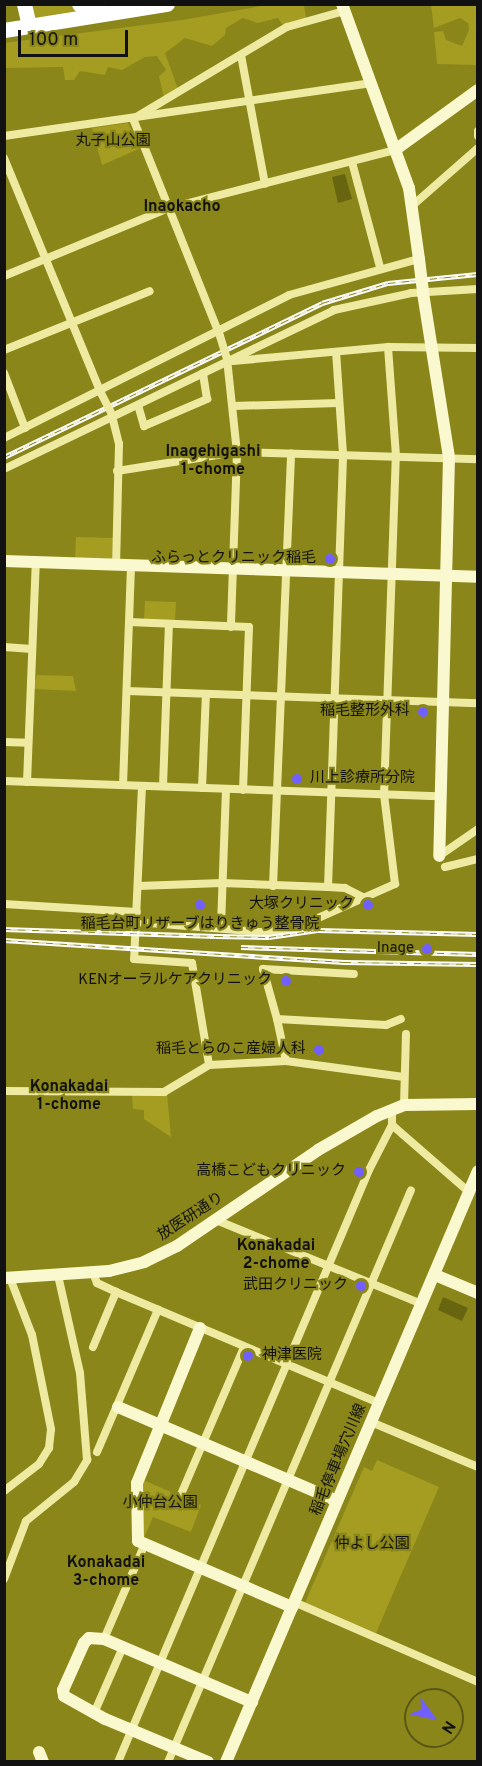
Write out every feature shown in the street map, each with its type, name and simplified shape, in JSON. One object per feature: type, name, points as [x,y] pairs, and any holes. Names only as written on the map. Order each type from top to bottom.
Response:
[{"type":"highway","points":[[24,4],[29,26]]},
{"type":"highway","points":[[79,4],[84,9],[134,10]]},
{"type":"highway","points":[[4,30],[167,4]]},
{"type":"street","points":[[133,119],[287,27],[343,8],[413,206],[423,293],[449,458],[438,796],[442,862]]},
{"type":"street","points":[[241,55],[265,184]]},
{"type":"street","points":[[4,136],[250,103],[370,83]]},
{"type":"street","points":[[4,276],[169,208],[395,150],[477,90]]},
{"type":"street","points":[[133,119],[219,333],[227,360],[237,452],[231,627]]},
{"type":"street","points":[[477,130],[477,136]]},
{"type":"street","points":[[413,206],[477,148]]},
{"type":"street","points":[[4,158],[112,417],[119,444],[116,564]]},
{"type":"street","points":[[352,162],[380,267]]},
{"type":"street","points":[[4,438],[219,333],[289,295],[380,267],[419,259]]},
{"type":"street","points":[[4,469],[334,310],[423,293],[477,289]]},
{"type":"street","points":[[4,350],[150,291]]},
{"type":"street","points":[[227,360],[388,347],[431,345],[477,348]]},
{"type":"street","points":[[137,922],[221,926],[260,932],[291,930],[395,884],[384,795],[396,456],[388,347]]},
{"type":"street","points":[[328,887],[343,454],[336,352]]},
{"type":"street","points":[[4,373],[26,428]]},
{"type":"street","points":[[138,405],[144,426],[207,399],[203,373]]},
{"type":"street","points":[[233,406],[339,403]]},
{"type":"street","points":[[117,471],[237,452],[477,459]]},
{"type":"street","points":[[273,886],[279,791],[291,453]]},
{"type":"street","points":[[4,561],[477,577]]},
{"type":"street","points":[[27,782],[36,561]]},
{"type":"street","points":[[123,785],[131,565]]},
{"type":"street","points":[[129,622],[249,627],[243,790]]},
{"type":"street","points":[[163,786],[169,624]]},
{"type":"street","points":[[4,647],[32,649]]},
{"type":"street","points":[[127,691],[477,703]]},
{"type":"street","points":[[202,788],[206,694]]},
{"type":"street","points":[[4,742],[28,743]]},
{"type":"street","points":[[4,781],[438,796]]},
{"type":"street","points":[[142,786],[134,958],[192,963],[209,1065]]},
{"type":"street","points":[[221,926],[226,789]]},
{"type":"street","points":[[442,862],[477,829]]},
{"type":"street","points":[[442,862],[477,859]]},
{"type":"street","points":[[138,886],[222,883],[328,887],[345,888],[364,898]]},
{"type":"street","points":[[4,904],[137,912]]},
{"type":"street","points":[[286,1061],[263,969],[354,974]]},
{"type":"street","points":[[277,1019],[386,1025],[401,1019]]},
{"type":"street","points":[[404,1106],[406,1034]]},
{"type":"street","points":[[4,1091],[164,1092],[209,1065],[286,1061],[404,1077]]},
{"type":"street","name":"放医研通り","points":[[7,1278],[93,1273],[152,1258],[216,1220],[318,1150],[392,1111],[404,1106],[477,1104]]},
{"type":"street","points":[[118,1761],[328,1265],[392,1125],[392,1111]]},
{"type":"street","points":[[392,1125],[469,1192]]},
{"type":"street","name":"稲毛停車場穴川線","points":[[226,1761],[435,1275],[477,1170]]},
{"type":"street","points":[[168,1761],[411,1190]]},
{"type":"street","points":[[216,1220],[422,1304]]},
{"type":"street","points":[[93,1273],[97,1283],[116,1292],[380,1403]]},
{"type":"street","points":[[4,1579],[26,1521],[74,1482],[87,1460],[80,1373],[58,1275]]},
{"type":"street","points":[[435,1275],[477,1293]]},
{"type":"street","points":[[4,1491],[39,1464],[49,1448],[51,1430],[32,1335],[7,1278]]},
{"type":"street","points":[[93,1347],[116,1292]]},
{"type":"street","points":[[97,1452],[158,1310]]},
{"type":"street","points":[[200,1328],[137,1483],[138,1541],[243,1587],[293,1605],[477,1682]]},
{"type":"street","points":[[179,1499],[244,1347]]},
{"type":"street","points":[[118,1407],[337,1501]]},
{"type":"street","points":[[371,1422],[477,1467]]},
{"type":"street","points":[[104,1639],[145,1544]]},
{"type":"street","points":[[208,1761],[69,1700],[63,1690],[84,1643],[89,1638],[104,1639],[252,1702]]},
{"type":"street","points":[[95,1711],[123,1647]]},
{"type":"green space","points":[[31,5],[74,5],[81,13],[34,20]]},
{"type":"green space","points":[[267,5],[304,5],[306,18],[283,26],[278,18],[258,23],[243,18],[226,28],[225,35],[212,46],[185,38],[165,53],[178,89],[164,98],[159,76],[166,70],[157,56],[145,57],[122,70],[108,67],[105,75],[80,71],[74,80],[65,80],[63,67],[5,68],[4,43],[182,20]]},
{"type":"green space","points":[[431,5],[477,5],[477,65],[437,64],[434,32],[443,31],[446,40],[462,46],[469,30],[468,23],[460,18],[434,28]]},
{"type":"green space","name":"丸子山公園","points":[[128,123],[141,148],[102,165],[92,128]]},
{"type":"green space","points":[[76,537],[113,538],[112,559],[75,558]]},
{"type":"green space","points":[[145,601],[176,602],[175,621],[144,620]]},
{"type":"green space","points":[[37,675],[73,676],[76,691],[33,689]]},
{"type":"green space","points":[[167,1093],[171,1137],[144,1119],[144,1110],[133,1109],[132,1094]]},
{"type":"green space","name":"仲よし公園","points":[[377,1460],[439,1487],[376,1633],[305,1603],[364,1467],[372,1471]]},
{"type":"green space","name":"小仲台公園","points":[[141,1479],[201,1505],[191,1532],[153,1517],[144,1538],[140,1534]]},
{"type":"shaded area","points":[[345,174],[352,199],[338,203],[332,177]]},
{"type":"shaded area","points":[[443,1297],[468,1308],[462,1321],[438,1310]]},
{"type":"railway","points":[[4,457],[322,303],[388,283],[478,274]]},
{"type":"railway","points":[[4,929],[269,937],[318,930],[478,934]]},
{"type":"railway","points":[[4,940],[344,962],[478,964]]},
{"type":"railway","points":[[241,947],[478,954]]},
{"type":"place","name":"ふらっとクリニック稲毛","points":[[330,559]]},
{"type":"place","name":"稲毛整形外科","points":[[423,712]]},
{"type":"place","name":"川上診療所分院","points":[[297,779]]},
{"type":"place","name":"稲毛台町リザーブはりきゅう整骨院","points":[[200,905]]},
{"type":"place","name":"大塚クリニック","points":[[368,905]]},
{"type":"place","name":"Inage","points":[[427,949]]},
{"type":"place","name":"KENオーラルケアクリニック","points":[[286,981]]},
{"type":"place","name":"稲毛とらのこ産婦人科","points":[[319,1050]]},
{"type":"place","name":"高橋こどもクリニック","points":[[359,1172]]},
{"type":"place","name":"武田クリニック","points":[[361,1286]]},
{"type":"place","name":"神津医院","points":[[248,1356]]},
{"type":"district","name":"Inaokacho","points":[[182,207]]},
{"type":"district","name":"Inagehigashi 1-chome","points":[[213,461]]},
{"type":"district","name":"Konakadai 1-chome","points":[[69,1096]]},
{"type":"district","name":"Konakadai 2-chome","points":[[276,1255]]},
{"type":"district","name":"Konakadai 3-chome","points":[[106,1572]]}]
